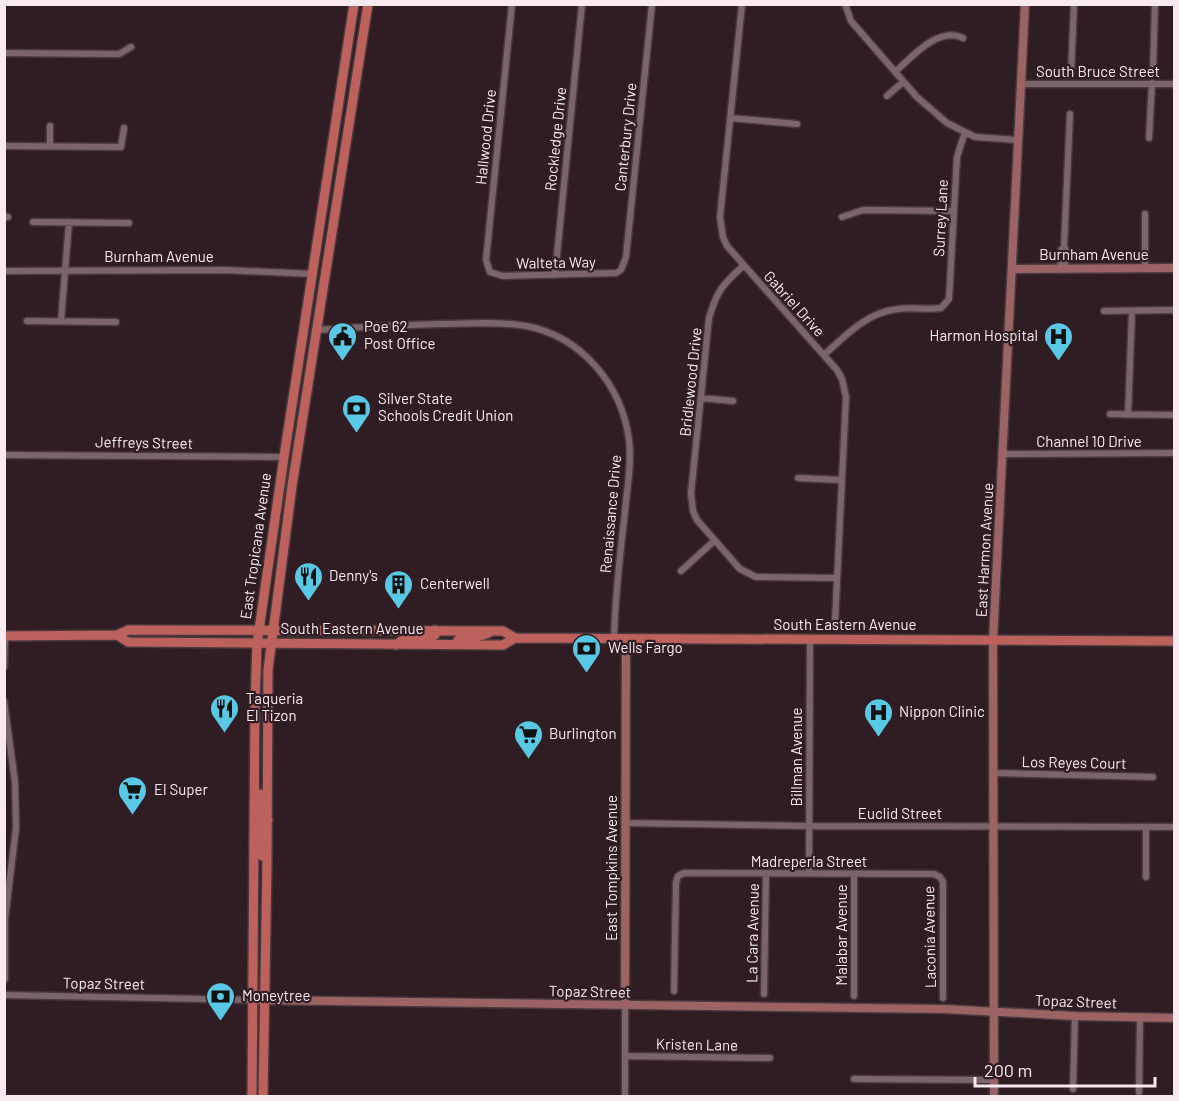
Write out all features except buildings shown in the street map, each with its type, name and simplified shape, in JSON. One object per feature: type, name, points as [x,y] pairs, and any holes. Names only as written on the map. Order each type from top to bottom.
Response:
[{"type":"main road","name":"East Tropicana Avenue","points":[[252,1096],[257,644],[354,4]]},
{"type":"main road","name":"East Tropicana Avenue","points":[[263,1096],[268,820],[267,704],[271,644],[292,486],[368,4]]},
{"type":"main road","points":[[348,47],[349,88],[353,98]]},
{"type":"main road","points":[[342,87],[346,97],[343,131],[345,149]]},
{"type":"main road","points":[[318,245],[322,255],[320,274],[326,280]]},
{"type":"main road","points":[[313,274],[318,279],[316,296],[321,305]]},
{"type":"main road","points":[[290,422],[294,431],[292,452],[297,455]]},
{"type":"main road","points":[[284,457],[289,460],[287,478],[292,486]]},
{"type":"main road","name":"South Eastern Avenue","points":[[5,636],[117,636],[128,630],[435,630],[503,631],[515,638],[1174,641]]},
{"type":"main road","points":[[396,645],[406,637],[432,637],[435,630]]},
{"type":"main road","points":[[456,645],[458,639],[463,637],[482,637],[492,631]]},
{"type":"main road","name":"South Eastern Avenue","points":[[117,636],[128,642],[396,645],[503,645],[515,638]]},
{"type":"main road","points":[[255,759],[261,815],[262,819],[268,820]]},
{"type":"main road","points":[[254,818],[259,827],[262,856],[267,862]]},
{"type":"street","name":"Hallwood Drive","points":[[490,272],[486,260],[512,4]]},
{"type":"street","name":"Rockledge Drive","points":[[555,275],[582,4]]},
{"type":"street","name":"Canterbury Drive","points":[[621,270],[627,257],[652,4]]},
{"type":"street","name":"Gabriel Drive","points":[[742,4],[720,217],[723,237],[727,246],[743,266],[824,355],[842,379],[846,397],[835,622]]},
{"type":"street","points":[[845,4],[851,21],[903,82],[916,97],[947,123],[975,137],[1018,141]]},
{"type":"street","name":"East Harmon Avenue","points":[[994,1096],[993,641],[1025,4]]},
{"type":"street","points":[[1071,74],[1074,4]]},
{"type":"street","points":[[1153,71],[1155,4]]},
{"type":"street","points":[[895,72],[933,40],[956,34],[963,38]]},
{"type":"street","points":[[4,53],[119,54],[131,47]]},
{"type":"street","points":[[887,96],[903,82]]},
{"type":"street","points":[[1149,138],[1152,83]]},
{"type":"street","name":"South Bruce Street","points":[[1021,84],[1174,84]]},
{"type":"street","points":[[1063,268],[1066,250],[1064,247],[1070,114]]},
{"type":"street","points":[[730,118],[797,124]]},
{"type":"street","points":[[50,126],[50,146]]},
{"type":"street","points":[[4,146],[121,147],[124,128]]},
{"type":"street","name":"Surrey Lane","points":[[824,355],[856,326],[870,318],[898,309],[934,309],[945,305],[949,299],[957,157],[965,132]]},
{"type":"street","points":[[842,217],[863,210],[954,211]]},
{"type":"street","points":[[1145,214],[1145,268]]},
{"type":"street","points":[[33,222],[129,223]]},
{"type":"street","points":[[61,321],[69,222]]},
{"type":"street","name":"Bridlewood Drive","points":[[714,541],[697,520],[693,511],[691,493],[709,318],[716,295],[729,278],[743,266]]},
{"type":"street","name":"Burnham Avenue","points":[[1013,269],[1174,268]]},
{"type":"street","name":"Burnham Avenue","points":[[4,271],[225,270],[313,274]]},
{"type":"street","name":"Walteta Way","points":[[490,272],[502,276],[616,273],[621,270]]},
{"type":"street","points":[[1104,311],[1174,310]]},
{"type":"street","points":[[1128,415],[1132,311]]},
{"type":"street","points":[[27,321],[116,322]]},
{"type":"street","name":"Renaissance Drive","points":[[317,330],[365,326],[500,323],[528,327],[553,335],[577,348],[597,367],[613,388],[623,414],[629,440],[630,467],[615,604],[614,639]]},
{"type":"street","points":[[701,398],[733,401]]},
{"type":"street","points":[[1110,414],[1174,415]]},
{"type":"street","name":"Channel 10 Drive","points":[[1003,454],[1174,453]]},
{"type":"street","name":"Jeffreys Street","points":[[4,455],[284,457]]},
{"type":"street","points":[[798,478],[842,480]]},
{"type":"street","points":[[681,571],[714,541],[740,569],[756,577],[837,578]]},
{"type":"street","points":[[4,667],[5,636]]},
{"type":"street","name":"East Tompkins Avenue","points":[[625,1096],[626,639]]},
{"type":"street","name":"Billman Avenue","points":[[809,873],[810,640]]},
{"type":"street","points":[[4,701],[15,782],[16,819],[5,919],[5,979]]},
{"type":"street","name":"Los Reyes Court","points":[[994,773],[1153,777]]},
{"type":"street","name":"Euclid Street","points":[[626,823],[1174,827]]},
{"type":"street","points":[[1146,827],[1146,877]]},
{"type":"street","name":"Madreperla Street","points":[[674,991],[676,883],[678,876],[684,873],[934,874],[940,877]]},
{"type":"street","name":"La Cara Avenue","points":[[764,994],[766,873]]},
{"type":"street","name":"Malabar Avenue","points":[[854,874],[854,996]]},
{"type":"street","name":"Laconia Avenue","points":[[940,877],[943,882],[943,998]]},
{"type":"street","name":"Topaz Street","points":[[4,995],[944,1009],[1075,1016],[1174,1018]]},
{"type":"street","points":[[1074,1089],[1075,1016]]},
{"type":"street","points":[[1139,1092],[1140,1017]]},
{"type":"street","name":"Kristen Lane","points":[[625,1056],[770,1058]]},
{"type":"street","points":[[854,1079],[994,1080]]},
{"type":"place","name":"Poe 62 Post Office","points":[[343,362]]},
{"type":"place","name":"Harmon Hospital","points":[[1059,362]]},
{"type":"place","name":"Silver State Schools Credit Union","points":[[357,434]]},
{"type":"place","name":"Denny's","points":[[308,602]]},
{"type":"place","name":"Centerwell","points":[[399,610]]},
{"type":"place","name":"Wells Fargo","points":[[587,674]]},
{"type":"place","name":"Taqueria El Tizon","points":[[225,734]]},
{"type":"place","name":"Nippon Clinic","points":[[878,738]]},
{"type":"place","name":"Burlington","points":[[528,760]]},
{"type":"place","name":"El Super","points":[[133,816]]},
{"type":"place","name":"Moneytree","points":[[221,1022]]}]
